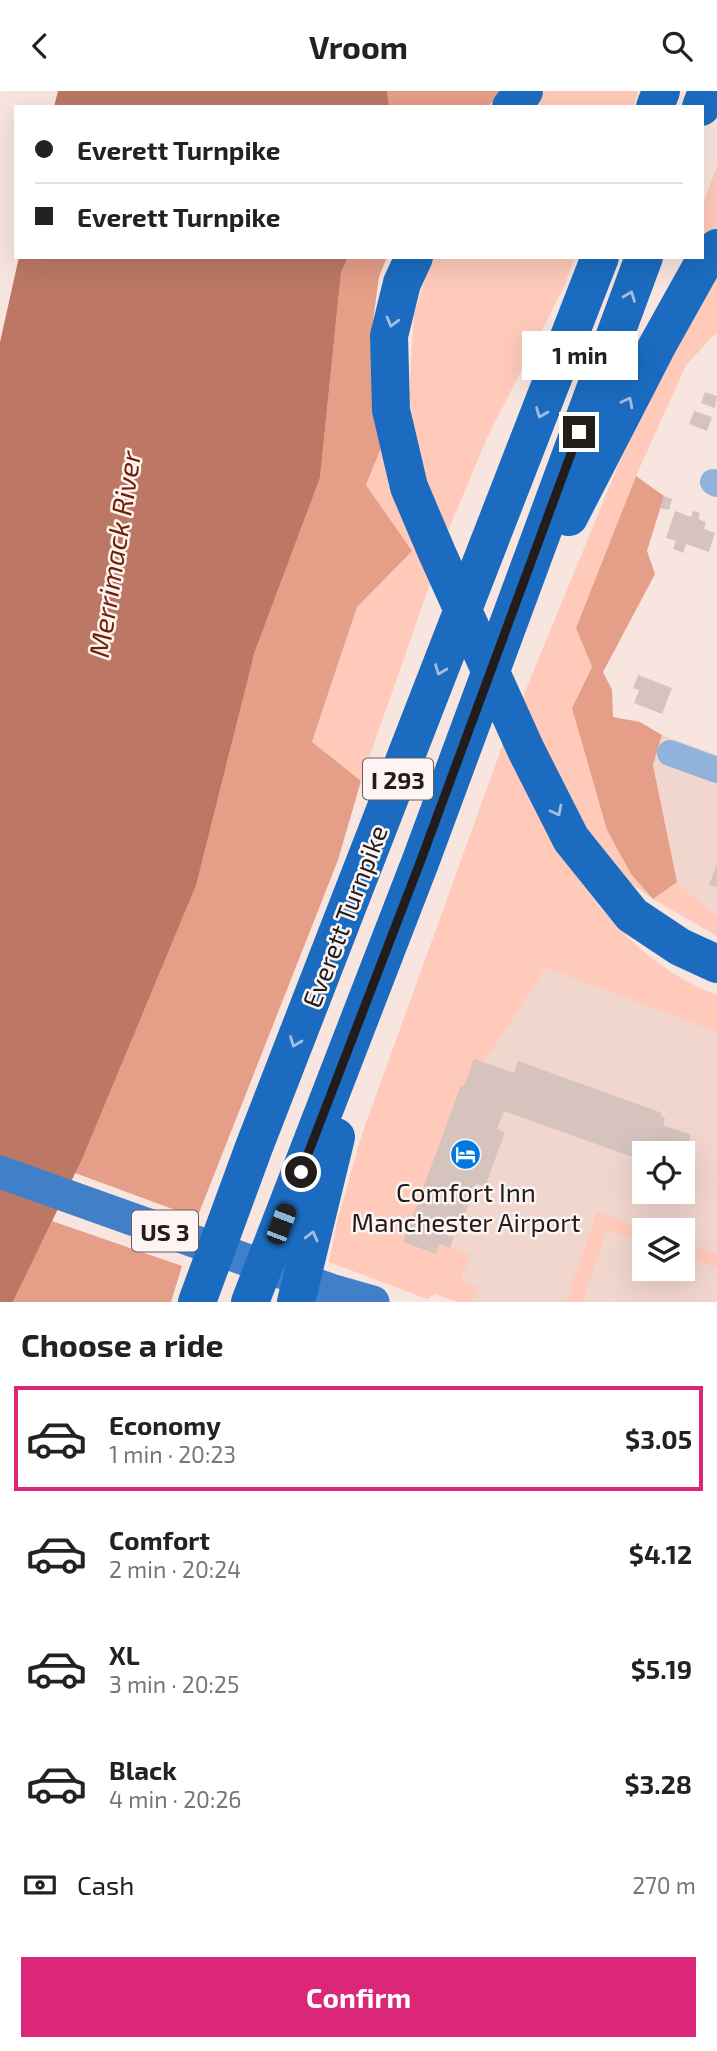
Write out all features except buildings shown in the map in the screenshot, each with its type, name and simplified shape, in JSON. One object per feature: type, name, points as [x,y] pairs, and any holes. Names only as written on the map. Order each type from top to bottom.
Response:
[{"type":"highway","points":[[513,105],[524,91]]},
{"type":"highway","points":[[486,681],[657,346],[705,260],[717,248]]},
{"type":"highway","points":[[413,259],[402,283],[389,336],[391,410],[409,487],[437,554],[526,750],[571,839],[632,915],[680,947],[717,964]]},
{"type":"highway","name":"Everett Turnpike","points":[[197,1302],[254,1147],[599,259]]},
{"type":"highway","name":"Everett Turnpike","points":[[250,1302],[421,860],[643,259]]},
{"type":"highway","points":[[328,1298],[338,1127],[421,860]]},
{"type":"main road","name":"US 3","points":[[0,1173],[328,1298],[373,1302]]},
{"type":"street","points":[[670,753],[717,770]]},
{"type":"shaded area","points":[[387,91],[501,91],[490,105],[389,105]]},
{"type":"shaded area","points":[[545,91],[638,91],[634,105],[534,105]]},
{"type":"shaded area","points":[[717,166],[717,233],[704,249],[704,202]]},
{"type":"shaded area","points":[[347,259],[386,259],[379,277],[370,342],[381,448],[366,485],[412,551],[357,607],[312,742],[361,781],[338,860],[197,1218],[75,1173],[123,1056],[254,654],[320,478],[341,273]]},
{"type":"shaded area","points":[[431,259],[574,259],[564,287],[487,438],[448,531],[420,470],[409,394],[414,314]]},
{"type":"shaded area","points":[[717,267],[717,332],[686,365],[636,476],[576,628],[592,667],[572,708],[653,898],[677,882],[717,917],[717,936],[653,899],[602,863],[522,699],[620,461],[703,284]]},
{"type":"shaded area","points":[[381,448],[432,578],[361,781],[312,743],[357,607],[411,551],[366,485]]},
{"type":"shaded area","points":[[636,476],[664,496],[647,551],[655,574],[603,672],[612,690],[613,717],[640,722],[662,735],[653,765],[677,882],[653,899],[631,874],[607,830],[572,708],[592,667],[576,628]]},
{"type":"shaded area","points":[[662,735],[717,755],[717,917],[677,882],[653,764]]},
{"type":"shaded area","points":[[503,744],[563,856],[614,923],[645,952],[679,976],[717,995],[717,1032],[546,968],[484,1063],[464,1086],[461,1085],[403,1242],[435,1254],[439,1244],[470,1255],[461,1280],[478,1287],[472,1302],[458,1302],[435,1294],[427,1299],[329,1262],[338,1218],[362,1134]]},
{"type":"shaded area","points":[[546,968],[717,1032],[717,1302],[458,1302],[435,1294],[427,1299],[393,1270],[461,1085],[464,1086],[484,1063]]},
{"type":"shaded area","points":[[597,1212],[632,1224],[632,1239],[607,1230],[582,1302],[566,1301]]},
{"type":"shaded area","points":[[52,1221],[182,1266],[171,1302],[13,1302]]},
{"type":"shaded area","points":[[695,1246],[717,1254],[717,1268],[695,1260]]},
{"type":"water","points":[[58,91],[387,91],[389,105],[54,105]]},
{"type":"water","name":"Merrimack River","points":[[19,259],[347,259],[341,273],[320,478],[254,654],[196,885],[82,1159],[13,1302],[0,1302],[0,342]]},
{"type":"place","name":"Comfort Inn Manchester Airport","points":[[466,1155]]},
{"type":"route","points":[[301,1172],[421,860],[579,432]]}]
